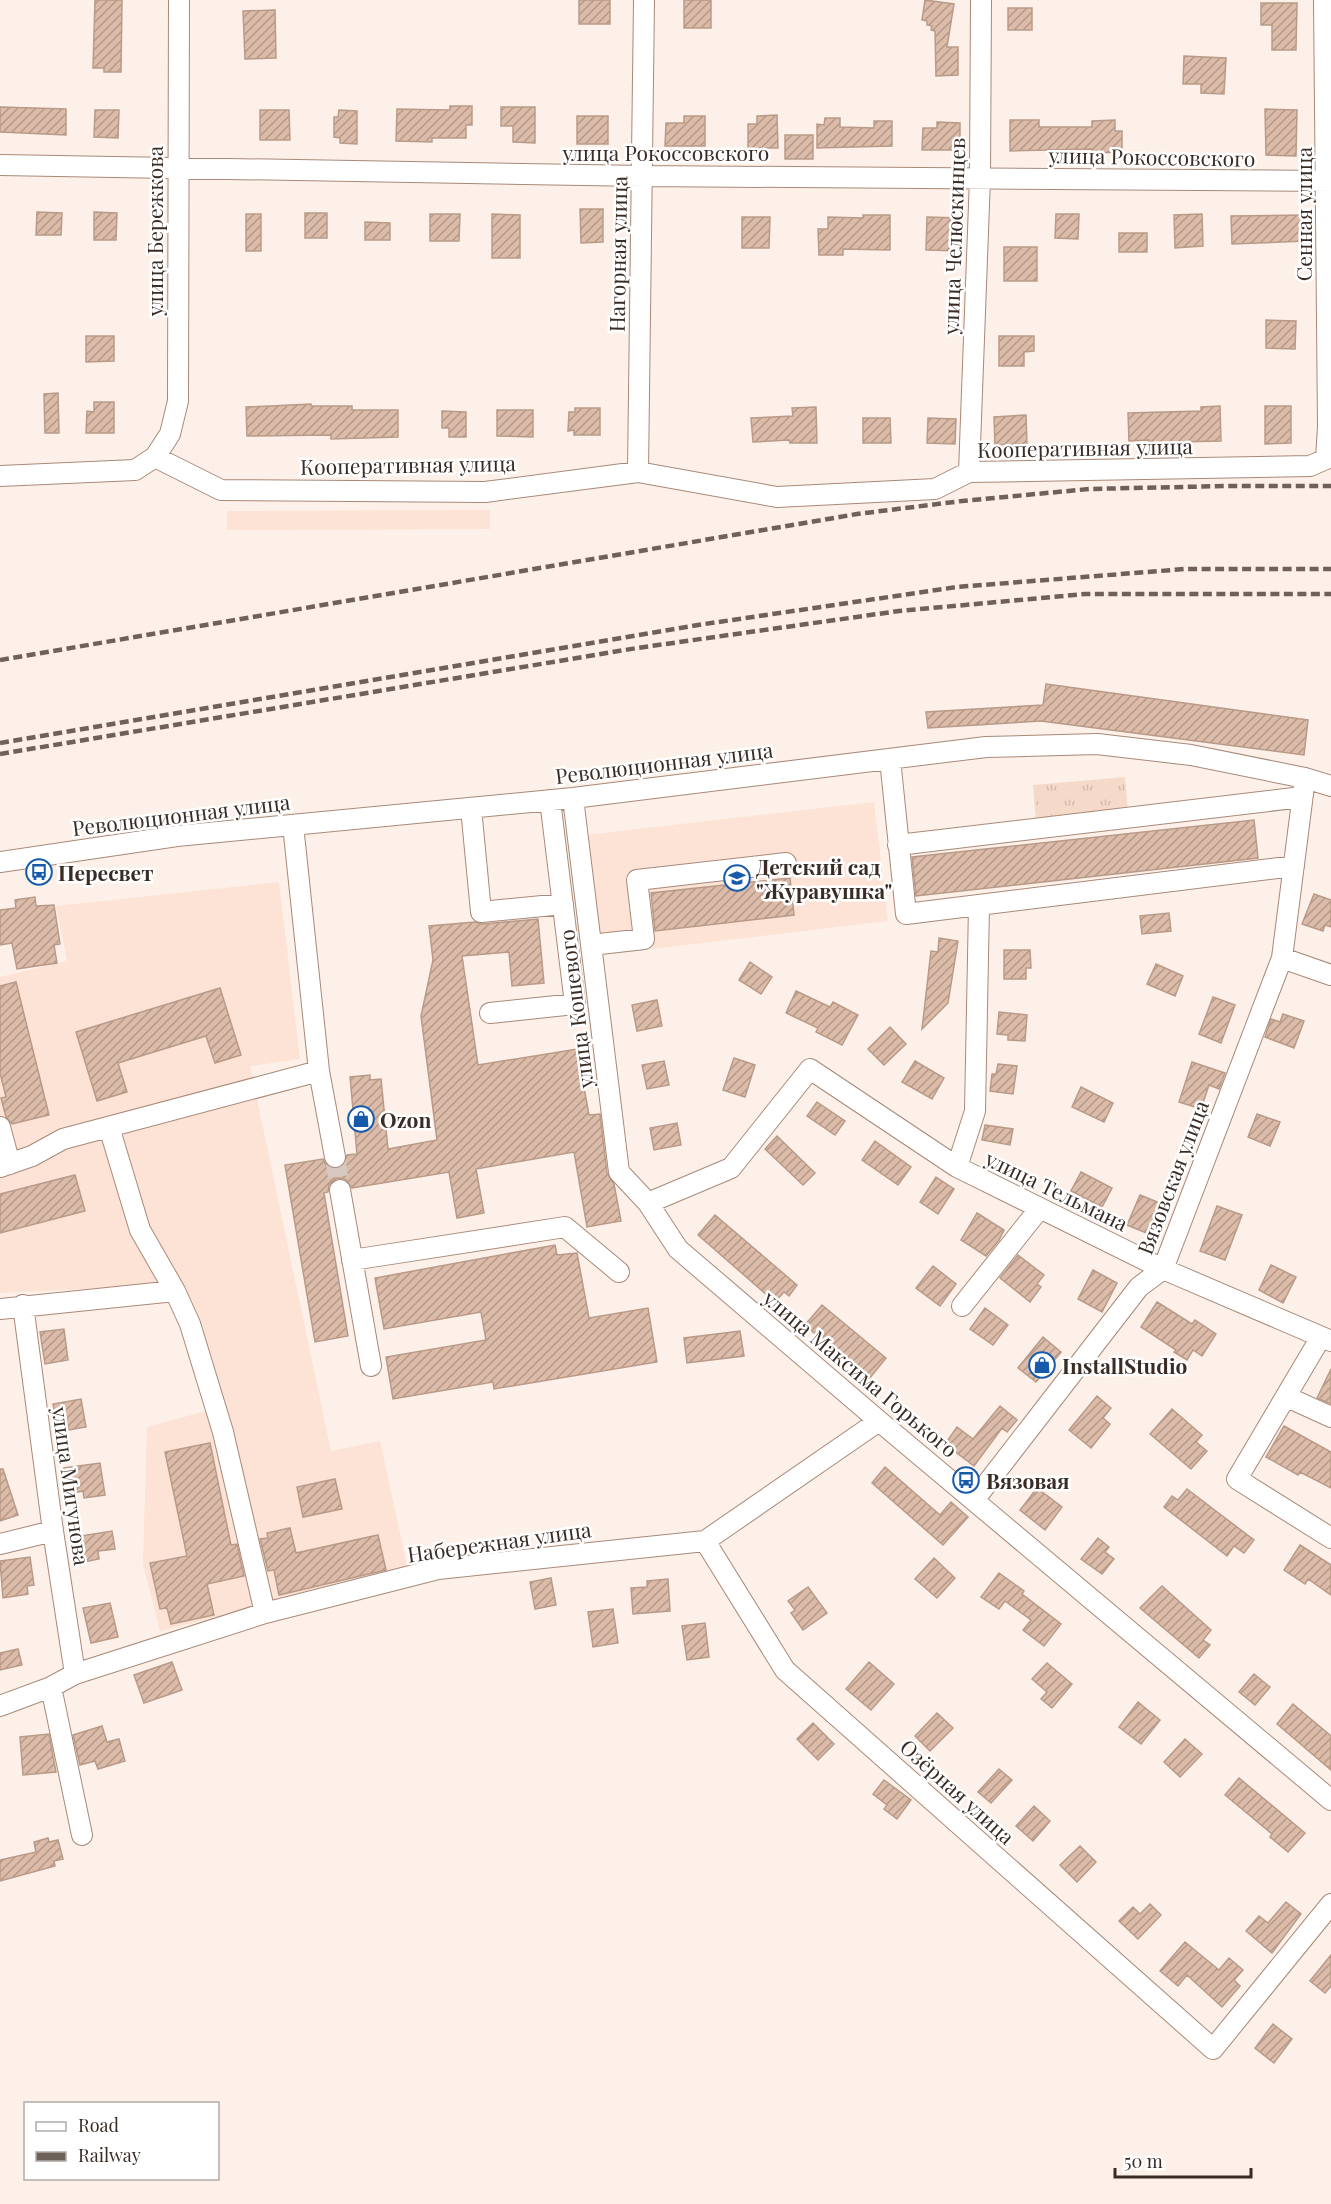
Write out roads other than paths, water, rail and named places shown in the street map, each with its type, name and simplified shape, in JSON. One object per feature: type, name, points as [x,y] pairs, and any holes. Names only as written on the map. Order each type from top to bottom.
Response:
[{"type":"street","name":"улица Бережкова","points":[[155,457],[170,434],[178,401],[179,0]]},
{"type":"street","name":"Нагорная улица","points":[[638,472],[644,0]]},
{"type":"street","name":"улица Челюскинцев","points":[[969,472],[980,178],[981,0]]},
{"type":"street","name":"Сенная улица","points":[[1324,0],[1329,181],[1330,427]]},
{"type":"street","name":"улица Рокоссовского","points":[[0,165],[178,170],[642,176],[1329,181]]},
{"type":"street","name":"Кооперативная улица","points":[[155,457],[221,490],[485,492],[638,472],[777,497],[935,489],[969,472],[1310,466],[1326,459],[1330,427]]},
{"type":"street","points":[[0,476],[135,470],[155,457]]},
{"type":"street","name":"Революционная улица","points":[[0,862],[177,836],[573,798],[986,747],[1097,744],[1191,755],[1303,788],[1331,786]]},
{"type":"street","points":[[890,759],[906,914],[1294,866]]},
{"type":"street","points":[[898,845],[1303,788]]},
{"type":"street","name":"Вязовская улица","points":[[975,1499],[1139,1287],[1163,1269],[1282,958],[1303,788]]},
{"type":"street","name":"улица Кошевого","points":[[573,798],[619,1172],[648,1203]]},
{"type":"street","points":[[490,1013],[575,1004],[550,800]]},
{"type":"street","points":[[471,808],[482,912],[563,904]]},
{"type":"street","points":[[293,825],[319,1071],[335,1157]]},
{"type":"street","points":[[591,945],[644,939],[638,880],[786,863]]},
{"type":"street","points":[[957,1167],[975,1111],[979,906]]},
{"type":"street","points":[[1282,958],[1331,975]]},
{"type":"street","name":"улица Тельмана","points":[[648,1203],[731,1168],[810,1068],[957,1167],[1163,1269],[1326,1339]]},
{"type":"street","points":[[0,1127],[5,1165],[32,1156],[63,1139],[319,1071]]},
{"type":"street","points":[[109,1127],[140,1230],[175,1291],[190,1324],[223,1432],[265,1613]]},
{"type":"street","points":[[340,1190],[371,1366]]},
{"type":"street","name":"улица Максима Горького","points":[[648,1203],[678,1249],[879,1421],[975,1499],[1331,1800]]},
{"type":"street","points":[[962,1306],[1040,1208]]},
{"type":"street","points":[[352,1260],[565,1227],[619,1272]]},
{"type":"street","points":[[0,1309],[175,1291]]},
{"type":"street","name":"улица Мигунова","points":[[23,1305],[53,1531],[75,1674]]},
{"type":"street","points":[[1326,1339],[1237,1479],[1331,1538]]},
{"type":"street","points":[[1287,1397],[1331,1417]]},
{"type":"street","name":"Набережная улица","points":[[0,1707],[51,1687],[75,1674],[265,1613],[438,1569],[705,1541],[879,1421]]},
{"type":"street","points":[[0,1544],[53,1531]]},
{"type":"street","name":"Озёрная улица","points":[[705,1541],[785,1670],[1213,2049],[1331,1904]]},
{"type":"street","points":[[51,1687],[82,1835]]},
{"type":"tunnel","points":[[335,1157],[340,1190]]},
{"type":"railway","points":[[0,660],[857,514],[1089,489],[1331,486]]},
{"type":"railway","points":[[0,743],[698,625],[957,587],[1185,569],[1331,569]]},
{"type":"railway","points":[[0,754],[637,648],[899,611],[1085,594],[1331,594]]},
{"type":"place","name":"Пересвет","points":[[39,872]]},
{"type":"place","name":"Детский сад \"Журавушка\"","points":[[737,878]]},
{"type":"place","name":"Ozon","points":[[361,1119]]},
{"type":"place","name":"InstallStudio","points":[[1042,1365]]},
{"type":"place","name":"Вязовая","points":[[966,1480]]}]
